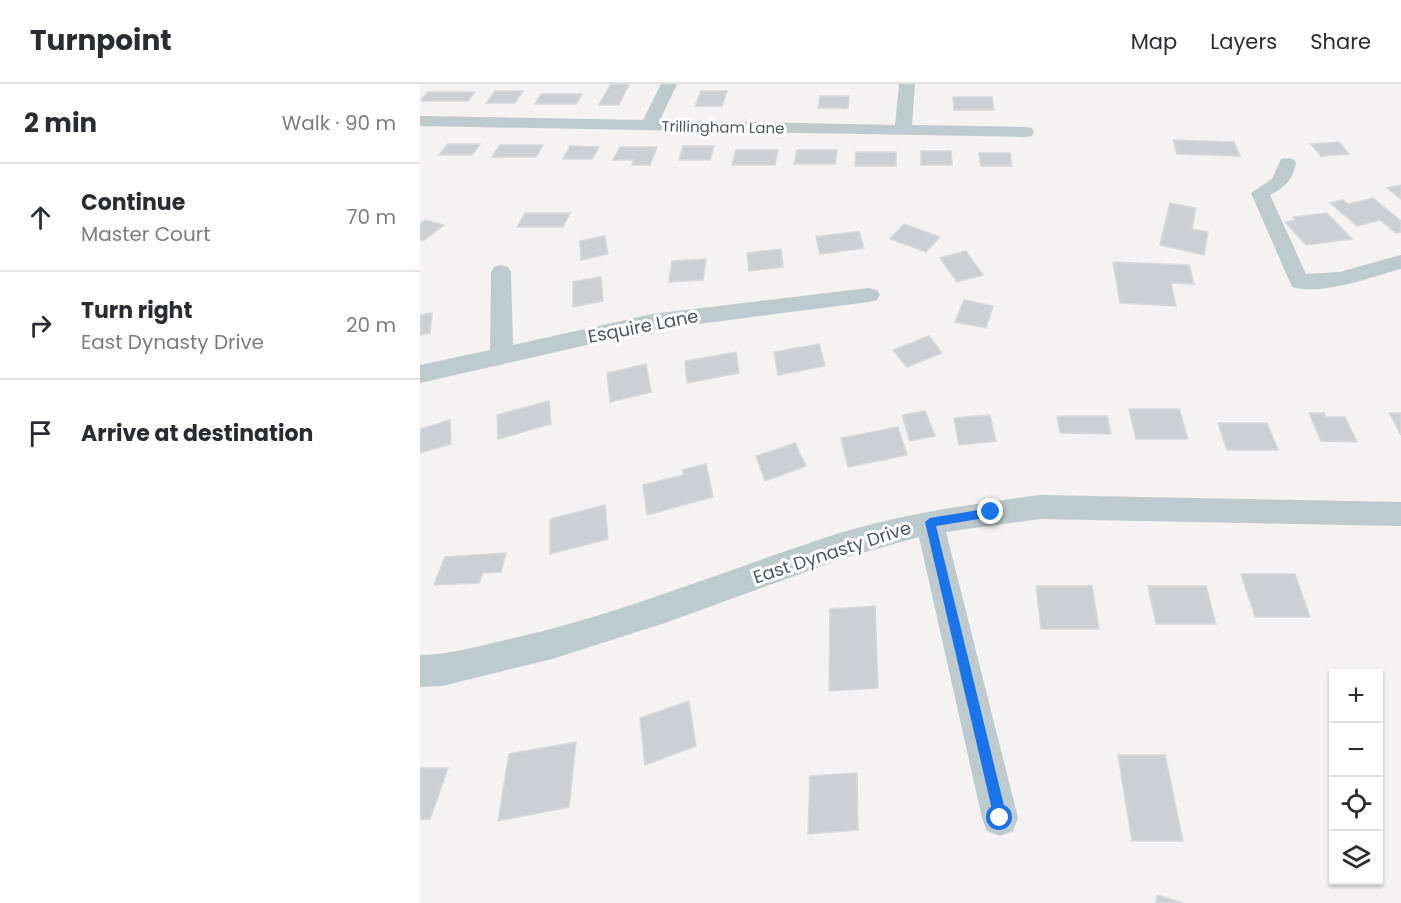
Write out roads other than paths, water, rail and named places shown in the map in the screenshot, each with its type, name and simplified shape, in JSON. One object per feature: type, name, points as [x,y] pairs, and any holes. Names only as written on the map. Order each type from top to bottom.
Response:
[{"type":"street","points":[[649,125],[669,84]]},
{"type":"street","points":[[903,130],[907,84]]},
{"type":"street","name":"Trillingham Lane","points":[[420,121],[1026,132]]},
{"type":"street","points":[[1287,163],[1286,172],[1278,185],[1260,193],[1299,282],[1339,279],[1401,262]]},
{"type":"street","points":[[501,272],[502,355]]},
{"type":"street","name":"Esquire Lane","points":[[420,374],[652,322],[869,295]]},
{"type":"street","name":"East Dynasty Drive","points":[[420,671],[441,670],[552,644],[665,609],[844,544],[930,522],[1040,507],[1401,514]]},
{"type":"street","points":[[930,522],[1000,818]]}]
